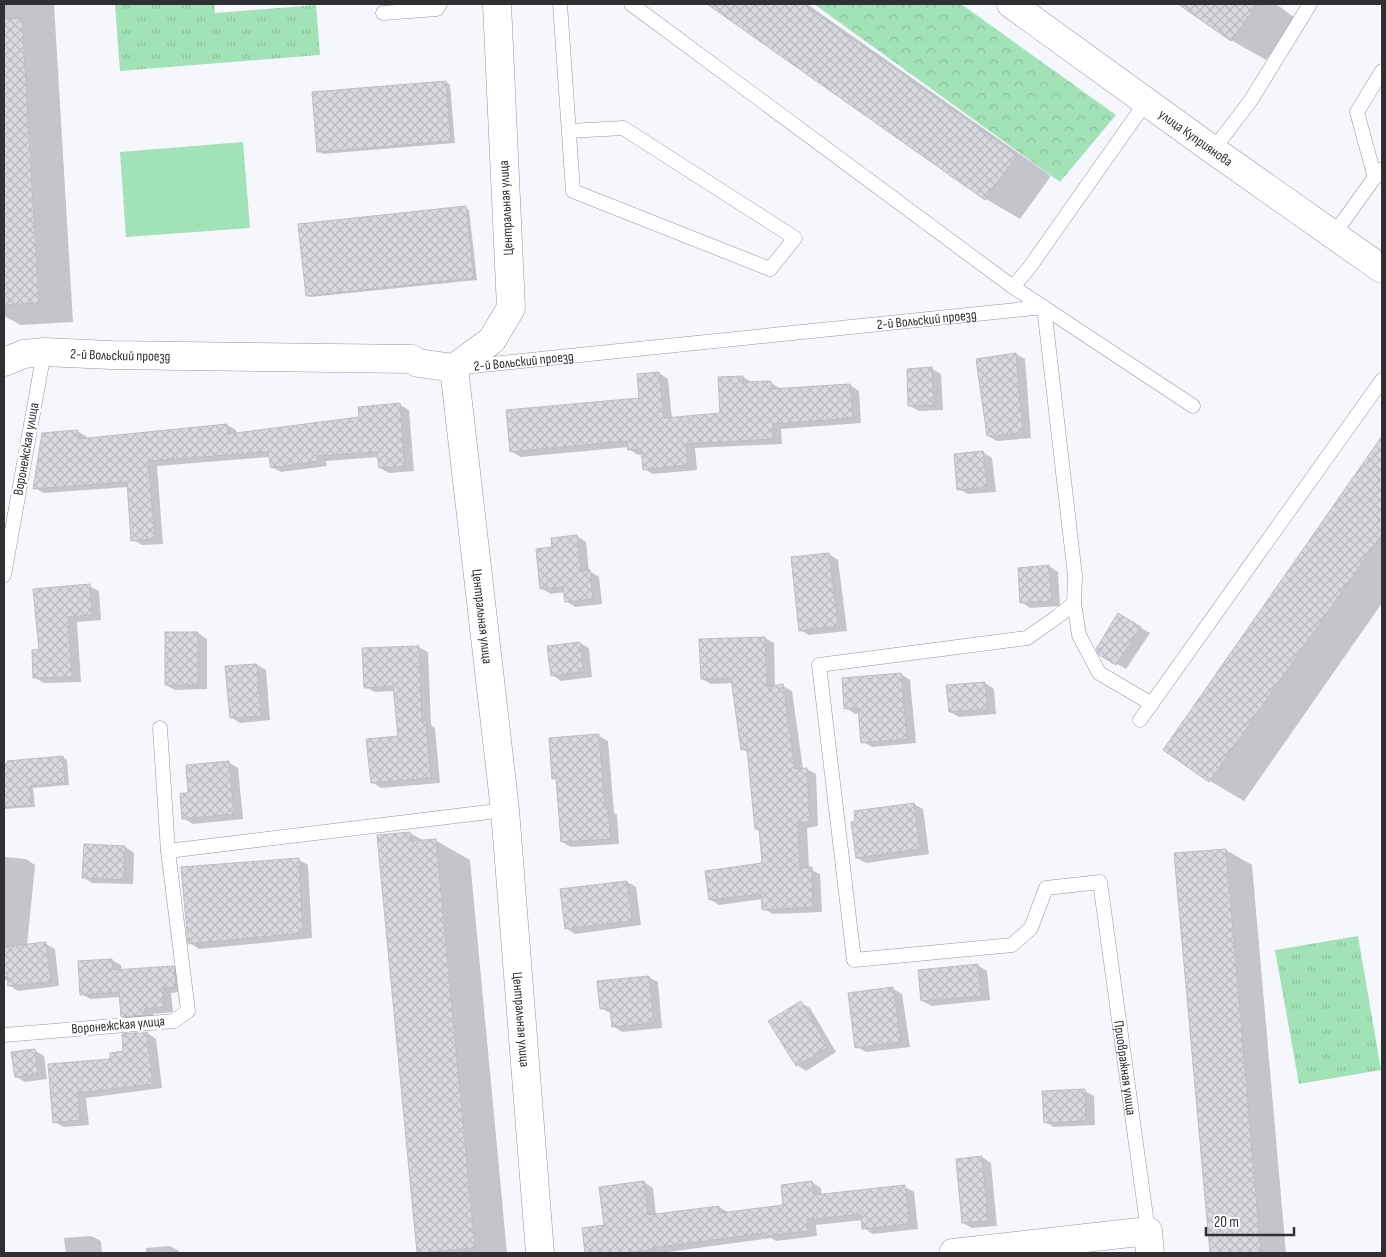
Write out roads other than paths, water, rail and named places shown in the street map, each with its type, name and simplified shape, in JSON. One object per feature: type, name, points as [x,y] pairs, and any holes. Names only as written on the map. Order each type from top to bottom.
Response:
[{"type":"street","name":"Центральная улица","points":[[497,4],[511,308],[492,340],[454,368],[505,810],[540,1253]]},
{"type":"street","name":"улица Куприянова","points":[[1011,4],[1382,269]]},
{"type":"street","name":"2-й Вольский проезд","points":[[4,362],[24,354],[44,352],[111,356],[412,359],[418,363],[454,368]]},
{"type":"street","points":[[952,1253],[1149,1242]]},
{"type":"lane","points":[[383,13],[437,9],[440,4]]},
{"type":"lane","points":[[560,4],[573,191],[770,269],[795,238],[623,128],[569,131]]},
{"type":"lane","points":[[631,4],[1013,287],[1193,406]]},
{"type":"lane","points":[[1213,150],[1252,100],[1310,4]]},
{"type":"lane","points":[[1334,234],[1379,173],[1357,112],[1382,72]]},
{"type":"lane","points":[[1013,287],[1029,268],[1146,102]]},
{"type":"lane","points":[[1044,307],[1076,576],[1074,603],[1079,635],[1099,673],[1152,704]]},
{"type":"lane","name":"2-й Вольский проезд","points":[[454,368],[1044,307]]},
{"type":"lane","name":"Воронежская улица","points":[[4,574],[44,352]]},
{"type":"lane","points":[[1140,720],[1382,380]]},
{"type":"lane","name":"Приовражная улица","points":[[1074,603],[1027,638],[819,665],[854,960],[1012,945],[1031,928],[1046,888],[1100,882],[1149,1242]]},
{"type":"lane","points":[[160,728],[168,851],[505,810]]},
{"type":"lane","name":"Воронежская улица","points":[[4,1035],[174,1021],[188,1011],[168,851]]}]
